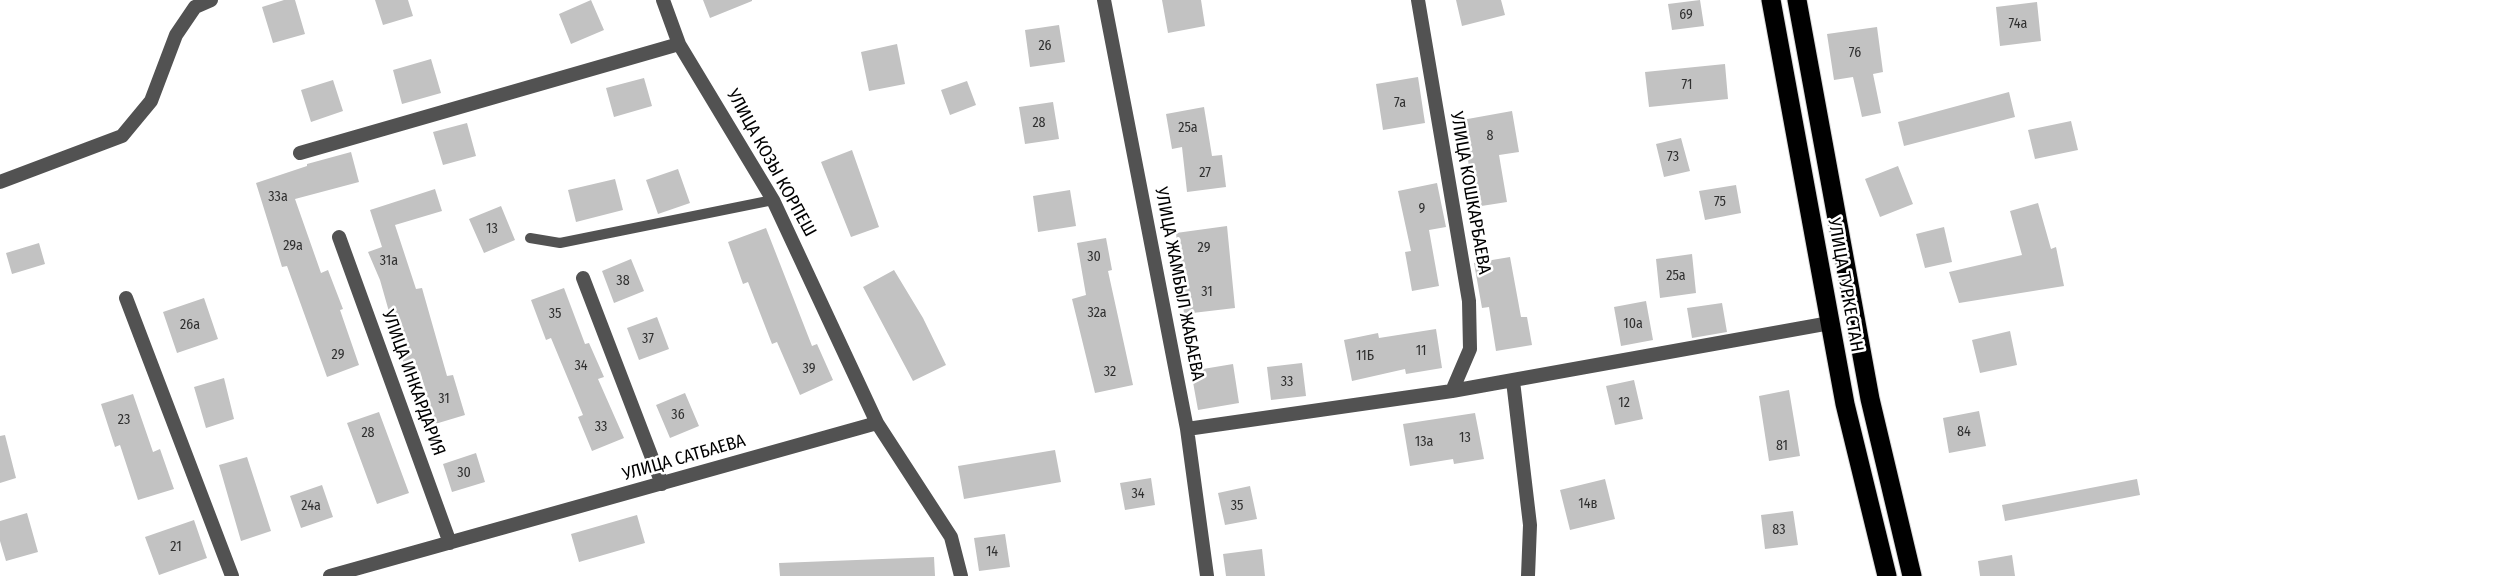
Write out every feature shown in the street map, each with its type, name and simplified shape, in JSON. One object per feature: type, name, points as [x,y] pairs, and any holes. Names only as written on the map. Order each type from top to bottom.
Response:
[{"type":"highway","name":"УЛИЦА ТУРКЕСТАН","points":[[1771,0],[1845,404],[1886,576]]},
{"type":"highway","name":"УЛИЦА ТУРКЕСТАН","points":[[1797,0],[1870,399],[1912,576]]},
{"type":"highway","points":[[1845,404],[1870,399]]},
{"type":"street","points":[[0,182],[122,136],[151,101],[176,35],[195,7],[211,0]]},
{"type":"street","name":"УЛИЦА КОЗЫ КОРПЕШ","points":[[663,0],[679,44],[773,200],[877,423]]},
{"type":"street","name":"УЛИЦА ЖАМБЫЛ ЖАБАЕВА","points":[[1104,0],[1187,429],[1207,576]]},
{"type":"street","name":"УЛИЦА КОШКАРБАЕВА","points":[[1418,0],[1469,301],[1470,349],[1452,391]]},
{"type":"street","points":[[300,152],[679,44]]},
{"type":"street","name":"УЛИЦА ИНКАРДАРИЯ","points":[[339,237],[450,543]]},
{"type":"street","points":[[583,278],[662,484]]},
{"type":"street","points":[[126,298],[233,576]]},
{"type":"street","points":[[1187,429],[1452,391],[1830,323]]},
{"type":"street","points":[[1513,380],[1530,525],[1528,576]]},
{"type":"street","points":[[877,423],[951,537],[961,576]]},
{"type":"street","name":"УЛИЦА САТБАЕВА","points":[[331,576],[877,423]]},
{"type":"lane","points":[[530,238],[560,243],[773,200]]},
{"type":"building","points":[[284,0],[295,0],[305,34],[273,43],[262,7]]},
{"type":"building","points":[[375,0],[408,0],[413,16],[383,25]]},
{"type":"building","points":[[591,0],[604,30],[571,44],[559,14]]},
{"type":"building","points":[[703,0],[752,0],[752,1],[710,18]]},
{"type":"building","points":[[1162,0],[1201,0],[1205,26],[1168,33]]},
{"type":"building","points":[[1456,0],[1501,0],[1505,15],[1462,26]]},
{"type":"building","points":[[1700,0],[1704,26],[1672,30],[1668,4]]},
{"type":"building","points":[[2037,2],[2041,41],[2000,46],[1996,7]]},
{"type":"building","points":[[1059,25],[1065,62],[1030,67],[1025,30]]},
{"type":"building","points":[[1877,27],[1883,72],[1873,74],[1881,113],[1862,117],[1853,77],[1834,80],[1827,34]]},
{"type":"building","points":[[897,44],[905,84],[869,91],[861,52]]},
{"type":"building","points":[[431,59],[441,93],[402,104],[393,70]]},
{"type":"building","points":[[1725,64],[1728,99],[1649,107],[1645,72]]},
{"type":"building","points":[[1418,77],[1425,123],[1383,130],[1376,84]]},
{"type":"building","points":[[644,78],[652,106],[614,117],[606,88]]},
{"type":"building","points":[[333,80],[343,111],[311,122],[301,90]]},
{"type":"building","points":[[967,81],[976,105],[950,115],[941,90]]},
{"type":"building","points":[[2009,92],[2015,117],[1904,146],[1898,122]]},
{"type":"building","points":[[1053,102],[1059,139],[1025,144],[1019,107]]},
{"type":"building","points":[[1204,107],[1212,156],[1222,155],[1226,187],[1187,192],[1182,147],[1172,149],[1166,114]]},
{"type":"building","points":[[1512,111],[1519,152],[1499,155],[1507,202],[1475,207],[1462,120]]},
{"type":"building","points":[[2071,121],[2078,150],[2035,159],[2028,130]]},
{"type":"building","points":[[467,123],[476,156],[443,165],[433,132]]},
{"type":"building","points":[[1681,138],[1690,171],[1664,177],[1656,144]]},
{"type":"building","points":[[852,150],[879,227],[851,237],[821,162]]},
{"type":"building","points":[[351,152],[359,182],[295,199],[321,273],[328,270],[343,309],[340,310],[359,365],[327,377],[287,266],[282,267],[256,183],[307,164]]},
{"type":"building","points":[[1898,166],[1913,204],[1880,217],[1865,179]]},
{"type":"building","points":[[678,169],[690,203],[658,214],[646,180]]},
{"type":"building","points":[[615,179],[623,210],[576,222],[568,190]]},
{"type":"building","points":[[1437,183],[1446,227],[1429,230],[1439,286],[1412,291],[1405,252],[1411,251],[1398,191]]},
{"type":"building","points":[[1736,185],[1741,213],[1705,220],[1699,191]]},
{"type":"building","points":[[435,189],[442,211],[395,225],[416,289],[422,288],[447,376],[453,375],[465,415],[435,424],[420,371],[407,375],[380,280],[368,252],[382,247],[370,210]]},
{"type":"building","points":[[1070,190],[1076,226],[1038,232],[1033,196]]},
{"type":"building","points":[[2038,203],[2051,249],[2056,247],[2064,286],[1959,303],[1949,272],[2022,255],[2010,211]]},
{"type":"building","points":[[501,206],[515,240],[484,253],[469,219]]},
{"type":"building","points":[[1227,226],[1235,308],[1184,314],[1176,233]]},
{"type":"building","points":[[1944,227],[1952,262],[1925,268],[1916,234]]},
{"type":"building","points":[[766,228],[812,346],[817,344],[833,380],[800,395],[777,342],[772,344],[748,282],[743,284],[728,242]]},
{"type":"building","points":[[1106,238],[1112,270],[1108,271],[1133,385],[1095,393],[1072,299],[1086,295],[1077,243]]},
{"type":"building","points":[[39,243],[45,264],[12,274],[6,253]]},
{"type":"building","points":[[1692,254],[1696,293],[1660,298],[1656,259]]},
{"type":"building","points":[[1510,257],[1521,317],[1527,317],[1532,345],[1496,351],[1489,307],[1482,308],[1474,263]]},
{"type":"building","points":[[631,259],[644,291],[614,303],[602,271]]},
{"type":"building","points":[[894,270],[923,318],[946,365],[913,381],[863,287]]},
{"type":"building","points":[[564,288],[585,344],[589,343],[604,377],[598,379],[624,438],[592,451],[578,417],[583,415],[551,338],[546,340],[531,300]]},
{"type":"building","points":[[204,298],[218,339],[177,353],[163,312]]},
{"type":"building","points":[[1646,301],[1653,340],[1621,346],[1614,307]]},
{"type":"building","points":[[1722,303],[1727,332],[1692,338],[1687,308]]},
{"type":"building","points":[[657,317],[669,349],[639,360],[627,328]]},
{"type":"building","points":[[1436,329],[1442,368],[1406,374],[1405,369],[1352,381],[1344,340],[1378,333],[1379,338]]},
{"type":"building","points":[[2010,331],[2017,365],[1980,373],[1972,340]]},
{"type":"building","points":[[1302,363],[1306,396],[1271,400],[1267,367]]},
{"type":"building","points":[[1233,364],[1239,403],[1198,410],[1191,371]]},
{"type":"building","points":[[224,378],[234,419],[206,428],[194,387]]},
{"type":"building","points":[[1634,380],[1643,419],[1615,425],[1606,386]]},
{"type":"building","points":[[1789,390],[1800,456],[1769,461],[1759,396]]},
{"type":"building","points":[[685,393],[699,426],[670,438],[656,405]]},
{"type":"building","points":[[133,394],[153,452],[160,449],[174,489],[138,500],[120,445],[115,447],[101,404]]},
{"type":"building","points":[[1979,411],[1986,446],[1949,453],[1943,418]]},
{"type":"building","points":[[379,412],[409,493],[377,504],[347,423]]},
{"type":"building","points":[[1475,413],[1484,459],[1454,464],[1453,459],[1410,466],[1403,424]]},
{"type":"building","points":[[5,435],[16,478],[0,483],[0,436]]},
{"type":"building","points":[[1055,450],[1061,482],[964,499],[958,466]]},
{"type":"building","points":[[476,453],[485,482],[452,492],[443,464]]},
{"type":"building","points":[[247,457],[271,531],[241,541],[219,465]]},
{"type":"building","points":[[1151,478],[1155,505],[1125,510],[1120,483]]},
{"type":"building","points":[[1605,479],[1615,519],[1570,530],[1560,490]]},
{"type":"building","points":[[2137,479],[2140,495],[2005,521],[2002,505]]},
{"type":"building","points":[[322,485],[333,517],[301,528],[290,496]]},
{"type":"building","points":[[1250,486],[1257,519],[1225,525],[1218,493]]},
{"type":"building","points":[[1793,511],[1798,545],[1765,549],[1761,515]]},
{"type":"building","points":[[27,513],[38,552],[6,561],[0,541],[0,521]]},
{"type":"building","points":[[637,515],[645,543],[579,562],[571,534]]},
{"type":"building","points":[[194,520],[207,558],[159,575],[145,537]]},
{"type":"building","points":[[1005,534],[1010,567],[979,571],[974,538]]},
{"type":"building","points":[[1262,549],[1265,576],[1226,576],[1223,554]]},
{"type":"building","points":[[2012,555],[2015,576],[1980,576],[1978,561]]},
{"type":"building","points":[[934,557],[935,576],[780,576],[779,563]]}]
